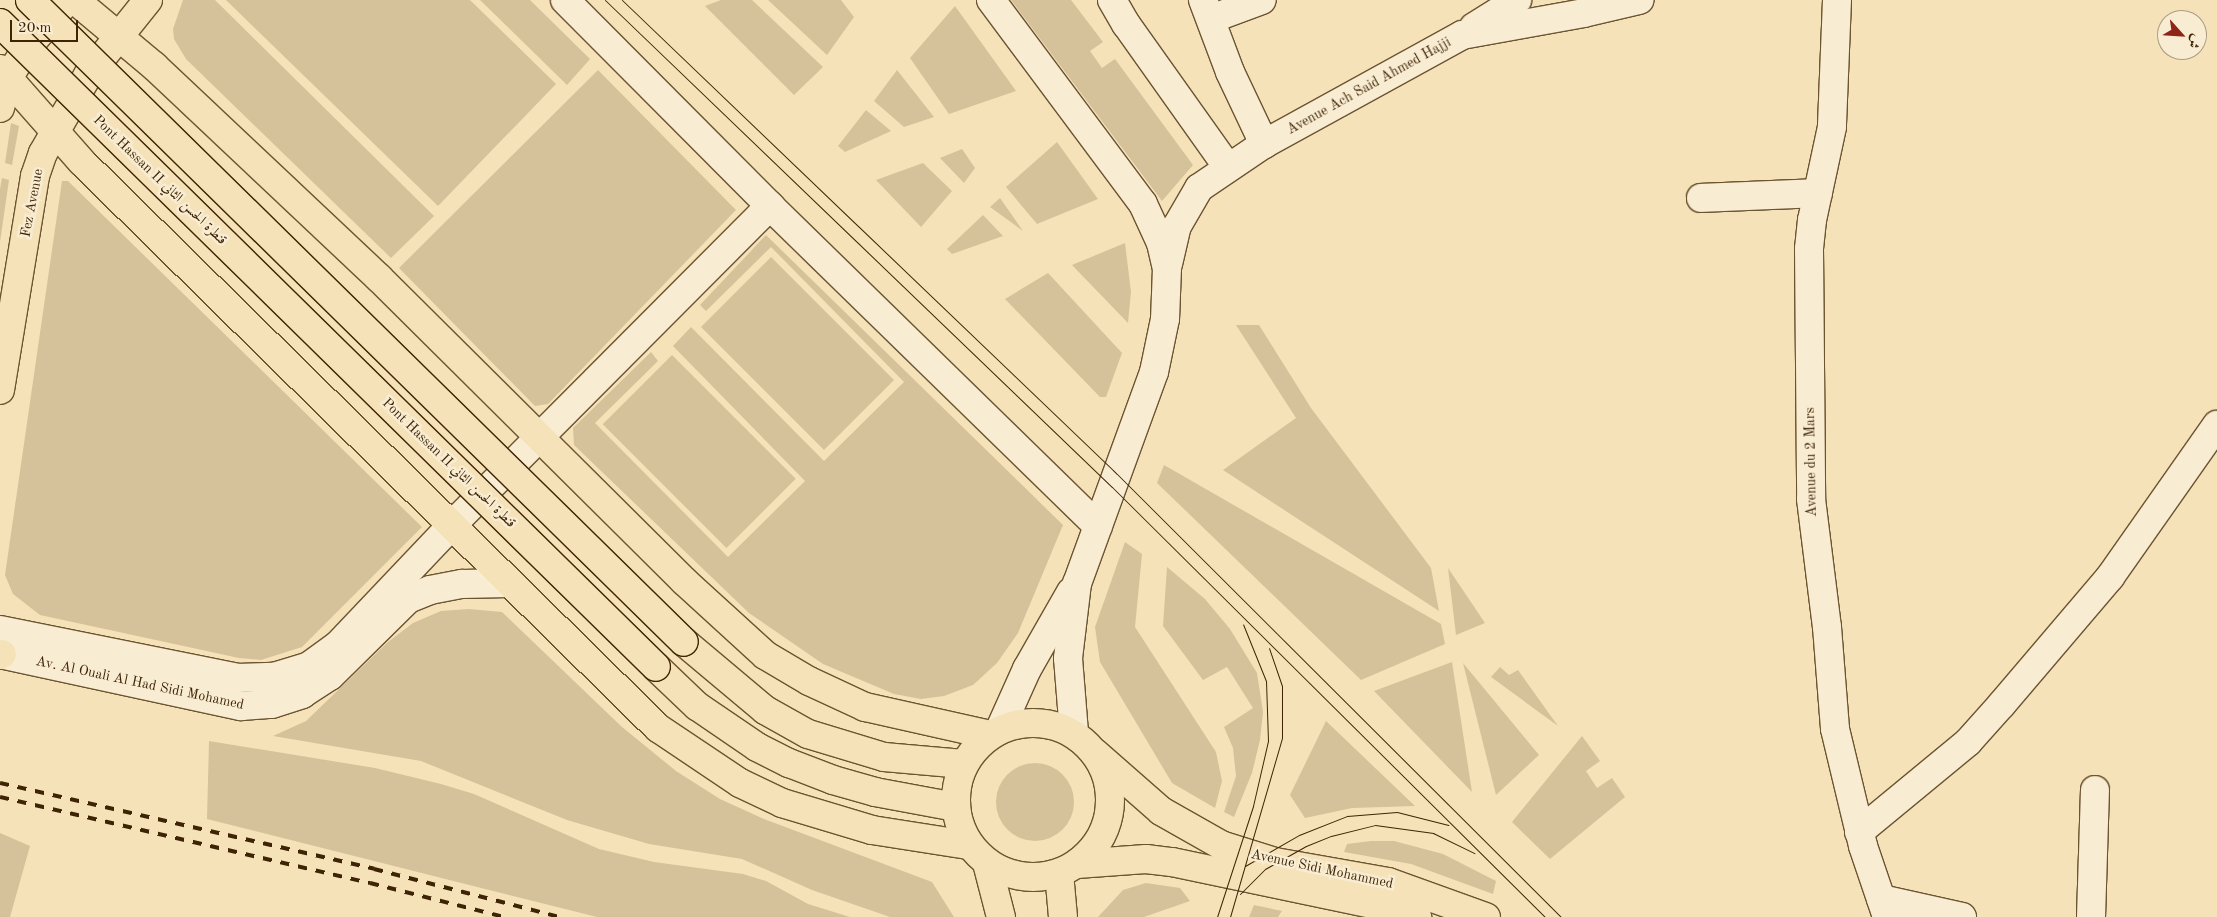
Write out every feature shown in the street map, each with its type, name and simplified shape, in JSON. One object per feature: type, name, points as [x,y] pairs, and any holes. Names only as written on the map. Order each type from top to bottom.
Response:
[{"type":"main road","points":[[30,0],[684,642],[742,693],[808,734],[884,757],[964,764]]},
{"type":"main road","points":[[68,0],[27,48],[2,92],[53,133],[658,728],[740,783],[782,802],[872,830],[978,854],[1009,874],[1034,878],[1068,869],[1098,842],[1109,813],[1108,782],[1096,753],[1074,733],[1042,723],[1025,722],[995,732],[964,764],[957,785],[956,807],[959,827],[978,854],[1001,917]]},
{"type":"main road","points":[[75,0],[120,37],[379,278],[719,616],[765,655],[809,681],[865,707],[995,732]]},
{"type":"main road","name":"Fez Avenue","points":[[0,390],[35,176],[53,133],[88,75],[148,0]]},
{"type":"main road","name":"Pont Hassan II قنطرة الحسن الثاني","points":[[0,23],[697,706],[758,747],[789,763],[866,789],[956,807]]},
{"type":"main road","name":"Avenue Sidi Mohammed","points":[[1096,753],[1161,811],[1221,845],[1275,862],[1388,882],[1486,917]]},
{"type":"main road","name":"Avenue Sidi Mohammed","points":[[1068,869],[1146,860],[1172,862],[1380,906],[1417,917]]},
{"type":"main road","points":[[1063,917],[1068,869]]},
{"type":"street","points":[[565,0],[770,206],[1098,526]]},
{"type":"street","points":[[991,0],[1144,204],[1161,243],[1167,268],[1165,319],[1154,372],[1077,583],[1030,661],[995,732]]},
{"type":"street","points":[[1112,0],[1227,166]]},
{"type":"street","points":[[1262,0],[1207,9],[1230,72],[1264,144]]},
{"type":"street","points":[[1462,35],[1517,0]]},
{"type":"street","name":"Avenue Ach Said Ahmed Hajji","points":[[1167,268],[1177,226],[1186,206],[1199,188],[1227,166],[1264,144],[1462,35],[1584,13],[1639,0]]},
{"type":"street","name":"Avenue du 2 Mars","points":[[1837,0],[1833,117],[1809,249],[1811,498],[1827,627],[1835,729],[1859,832],[1884,908]]},
{"type":"street","points":[[1701,198],[1818,193]]},
{"type":"street","points":[[0,648],[237,678],[274,677],[309,666],[339,644],[539,436],[770,206]]},
{"type":"street","points":[[1859,832],[1968,742],[2002,704],[2110,577],[2217,425]]},
{"type":"street","name":"Av. Al Ouali Al Had Sidi Mohamed","points":[[0,648],[241,706],[272,704],[302,694],[330,676],[408,599],[430,590],[462,584],[509,582]]},
{"type":"street","points":[[1074,733],[1068,658],[1077,583]]},
{"type":"street","points":[[2091,917],[2095,790]]},
{"type":"street","points":[[1884,908],[1962,917]]},
{"type":"shaded area","points":[[183,0],[215,0],[434,216],[391,258],[186,59],[174,39],[173,29]]},
{"type":"shaded area","points":[[226,0],[470,0],[556,84],[438,206]]},
{"type":"shaded area","points":[[480,0],[530,0],[590,59],[567,85]]},
{"type":"shaded area","points":[[721,0],[752,0],[823,67],[794,95],[705,6]]},
{"type":"shaded area","points":[[768,0],[841,0],[854,17],[827,55]]},
{"type":"shaded area","points":[[1011,0],[1071,0],[1103,42],[1090,51],[1102,68],[1115,59],[1193,165],[1162,201]]},
{"type":"shaded area","points":[[955,6],[1016,91],[949,114],[910,58]]},
{"type":"shaded area","points":[[598,70],[736,210],[548,404],[535,406],[399,268]]},
{"type":"shaded area","points":[[897,70],[934,117],[904,127],[874,101]]},
{"type":"shaded area","points":[[866,110],[891,131],[845,152],[838,146]]},
{"type":"shaded area","points":[[11,123],[19,126],[12,165],[5,163]]},
{"type":"shaded area","points":[[1057,142],[1098,199],[1037,224],[1006,187]]},
{"type":"shaded area","points":[[962,149],[975,168],[964,183],[940,158]]},
{"type":"shaded area","points":[[923,163],[952,191],[921,227],[876,180]]},
{"type":"shaded area","points":[[2,178],[9,180],[0,242],[0,189]]},
{"type":"shaded area","points":[[62,181],[68,181],[422,527],[302,647],[261,660],[239,658],[40,615],[13,594],[5,575]]},
{"type":"shaded area","points":[[1000,198],[1023,231],[990,207]]},
{"type":"shaded area","points":[[983,215],[1003,236],[952,254],[947,249]]},
{"type":"shaded area","points":[[766,235],[1063,525],[1018,633],[997,663],[973,685],[944,696],[921,699],[894,694],[823,664],[749,613],[574,445],[573,428],[651,352],[658,361],[595,423],[728,557],[805,481],[673,346],[691,327],[824,461],[904,382],[771,247],[706,311],[700,305]]},
{"type":"shaded area","points":[[1125,243],[1131,292],[1128,323],[1072,265]]},
{"type":"shaded area","points":[[771,257],[894,380],[824,450],[701,327]]},
{"type":"shaded area","points":[[1048,273],[1122,353],[1106,397],[1100,397],[1005,299]]},
{"type":"shaded area","points":[[1236,325],[1259,325],[1311,408],[1431,568],[1439,611],[1223,470],[1296,418]]},
{"type":"shaded area","points":[[672,355],[796,479],[726,548],[603,424]]},
{"type":"shaded area","points":[[1164,465],[1441,624],[1445,644],[1361,680],[1157,483]]},
{"type":"shaded area","points":[[1125,542],[1142,554],[1135,627],[1216,752],[1222,781],[1215,808],[1172,783],[1100,662],[1095,627]]},
{"type":"shaded area","points":[[1167,567],[1205,599],[1230,629],[1257,673],[1263,712],[1260,740],[1252,773],[1234,817],[1224,812],[1236,776],[1233,748],[1224,727],[1253,708],[1227,667],[1203,680],[1163,626]]},
{"type":"shaded area","points":[[1448,568],[1485,623],[1456,635]]},
{"type":"shaded area","points":[[469,609],[502,612],[622,727],[676,771],[720,799],[764,819],[932,882],[954,917],[890,917],[812,890],[742,859],[649,844],[567,820],[421,761],[273,736],[306,721],[388,642],[413,623],[441,611]]},
{"type":"shaded area","points":[[1452,662],[1472,792],[1374,691]]},
{"type":"shaded area","points":[[1463,663],[1539,755],[1496,795]]},
{"type":"shaded area","points":[[1500,667],[1509,675],[1518,670],[1558,726],[1491,677]]},
{"type":"shaded area","points":[[1326,721],[1415,806],[1352,808],[1305,818],[1290,795]]},
{"type":"shaded area","points":[[1582,736],[1600,761],[1586,771],[1597,788],[1612,778],[1625,797],[1550,859],[1512,822]]},
{"type":"shaded area","points":[[209,741],[375,768],[441,784],[474,794],[599,849],[654,862],[743,874],[766,881],[808,904],[850,917],[597,917],[207,819]]},
{"type":"shaded area","points":[[1035,763],[1050,766],[1067,780],[1071,787],[1074,802],[1071,817],[1057,834],[1050,838],[1035,841],[1020,838],[1003,824],[999,817],[996,802],[999,787],[1013,770],[1020,766]]},
{"type":"shaded area","points":[[0,833],[30,846],[10,917],[0,917]]},
{"type":"shaded area","points":[[1394,841],[1443,854],[1496,881],[1493,894],[1411,864],[1344,852],[1347,844]]},
{"type":"shaded area","points":[[1146,883],[1180,888],[1190,901],[1144,917],[1098,917],[1123,890]]},
{"type":"shaded area","points":[[1254,905],[1282,911],[1278,917],[1249,917]]},
{"type":"tram line","points":[[605,0],[1112,487],[1545,917]]},
{"type":"tram line","points":[[622,0],[1117,474],[1561,917]]},
{"type":"tram line","points":[[1217,917],[1253,806],[1268,741],[1266,681],[1243,624]]},
{"type":"tram line","points":[[1230,917],[1282,738],[1282,686],[1269,648]]},
{"type":"tram line","points":[[1245,866],[1299,835],[1347,816],[1397,812],[1448,825]]},
{"type":"tram line","points":[[1240,894],[1265,869],[1306,846],[1331,836],[1375,825],[1433,833],[1474,853]]},
{"type":"railway","points":[[0,783],[374,869],[560,917]]},
{"type":"railway","points":[[0,797],[370,883],[504,917]]}]
